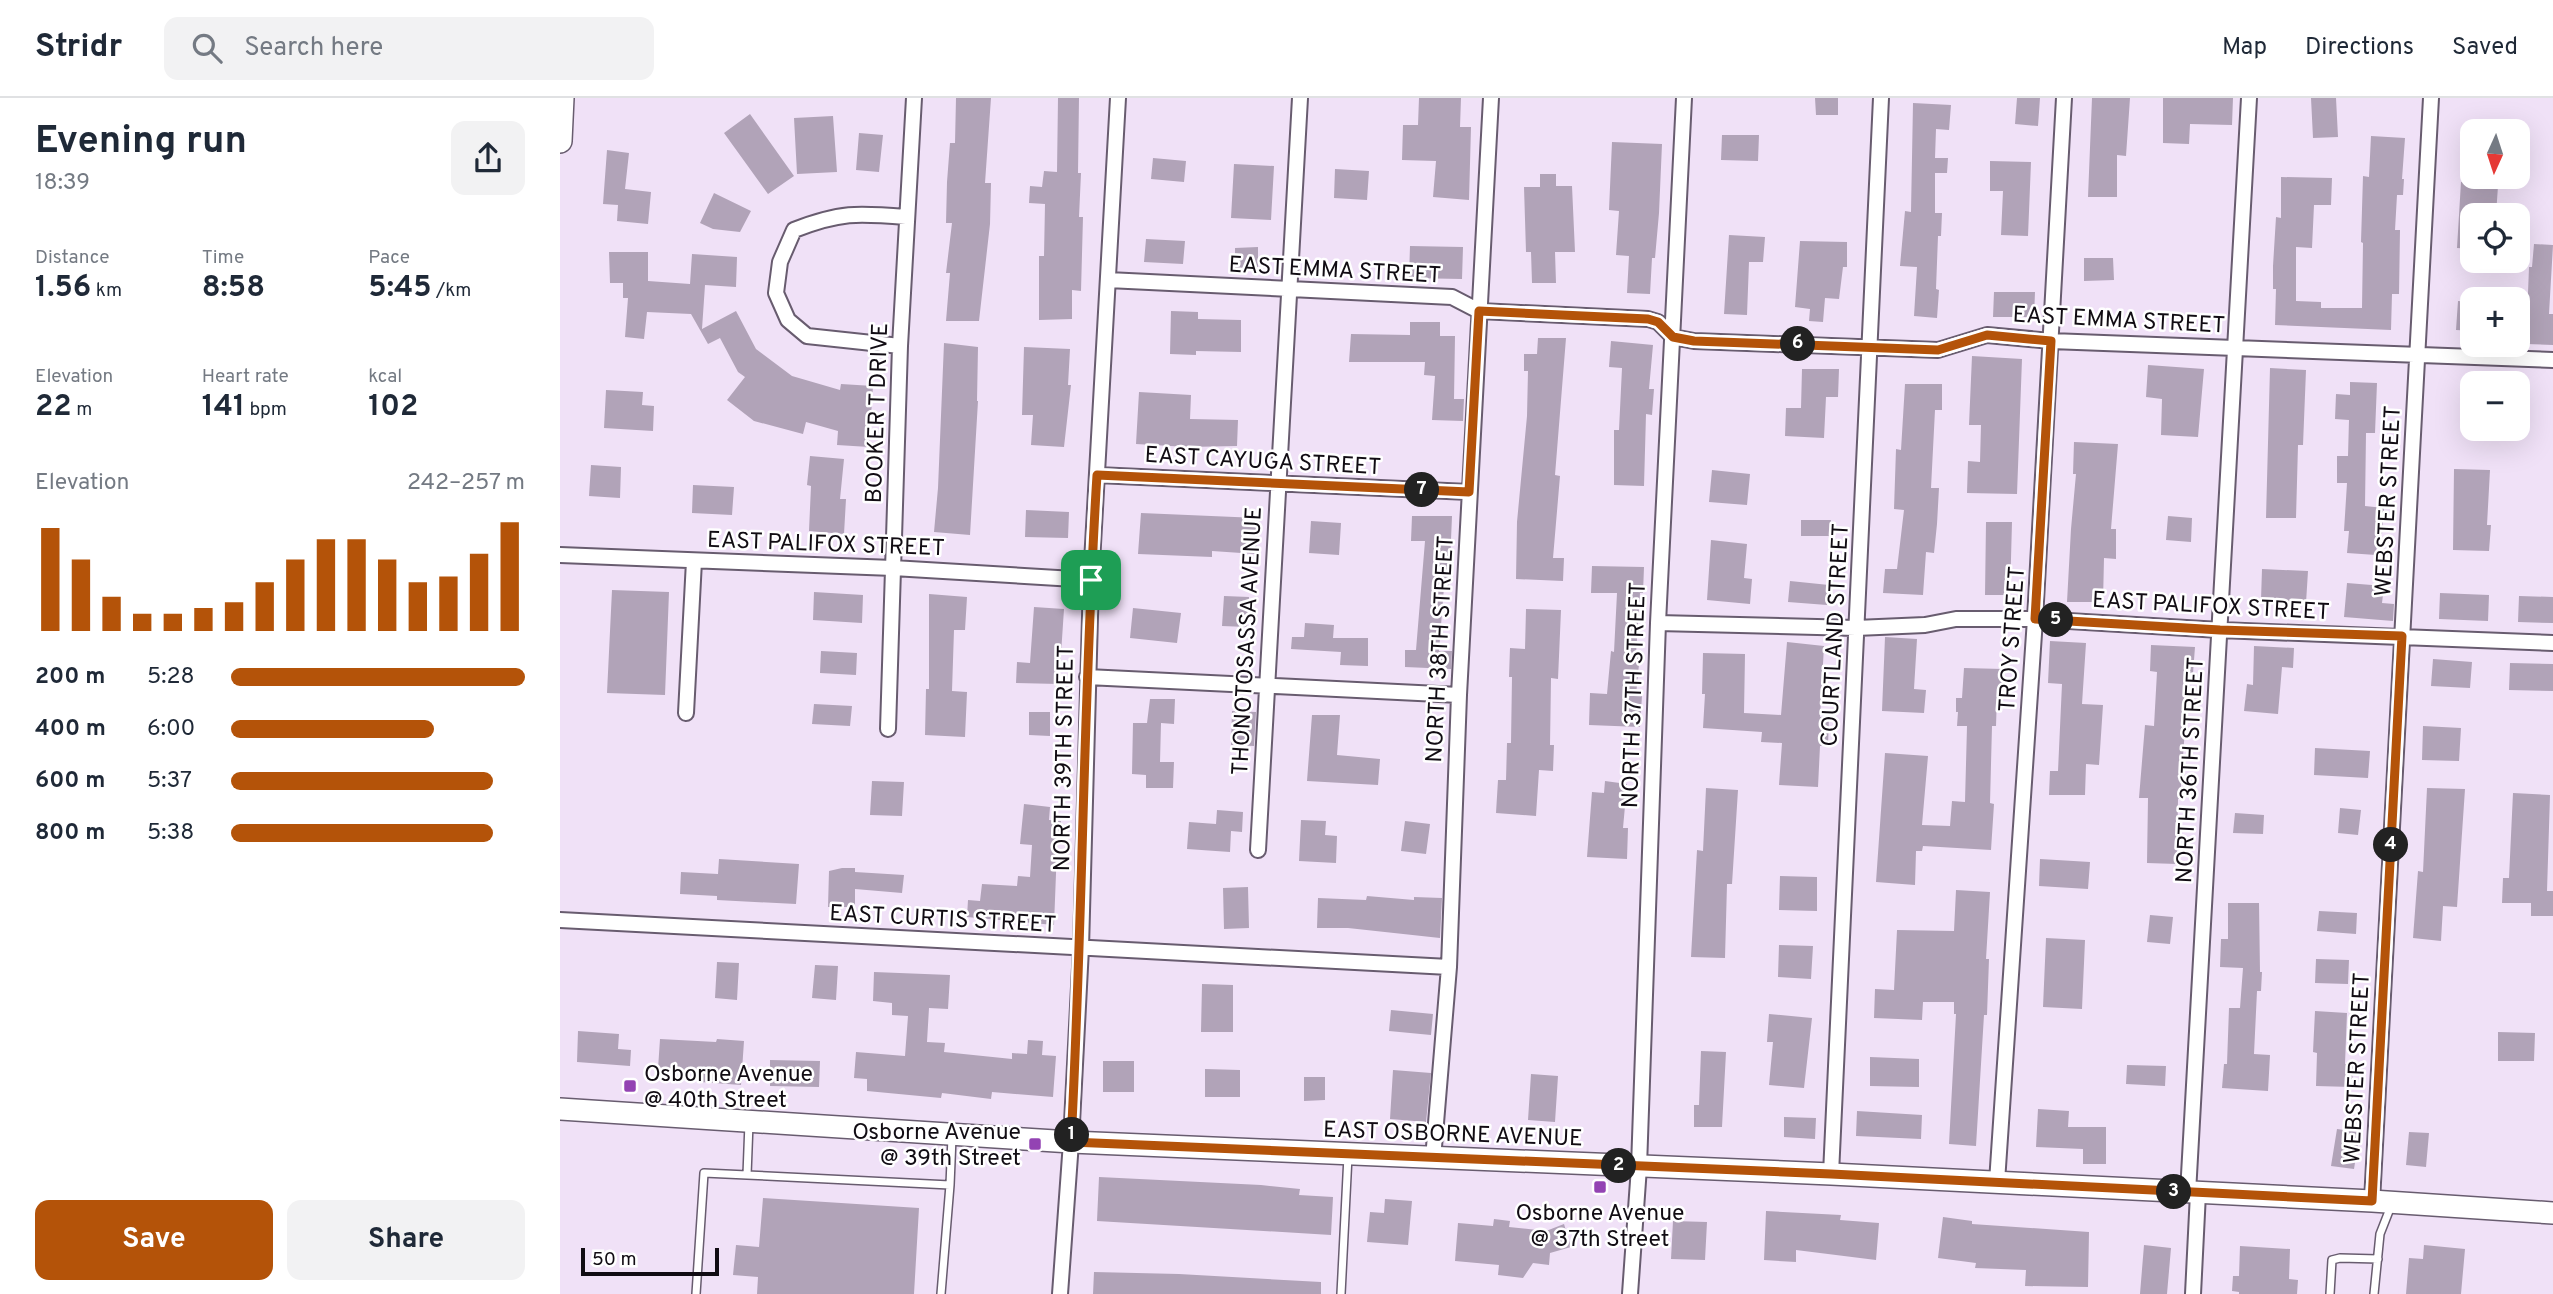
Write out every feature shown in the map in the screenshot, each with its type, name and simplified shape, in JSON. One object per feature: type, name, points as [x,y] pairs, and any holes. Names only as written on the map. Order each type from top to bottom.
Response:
[{"type":"main road","points":[[560,141],[562,98]]},
{"type":"street","name":"BOOKER T DRIVE","points":[[888,729],[900,346],[914,98]]},
{"type":"street","name":"NORTH 39TH STREET","points":[[1060,1294],[1081,948],[1091,580],[1118,98]]},
{"type":"street","name":"THONOTOSASSA AVENUE","points":[[1258,850],[1287,290],[1300,98]]},
{"type":"street","name":"NORTH 38TH STREET","points":[[1433,1159],[1449,967],[1459,695],[1491,98]]},
{"type":"street","name":"NORTH 37TH STREET","points":[[1630,1294],[1639,1167],[1658,623],[1684,98]]},
{"type":"street","name":"COURTLAND STREET","points":[[1831,1174],[1881,98]]},
{"type":"street","name":"TROY STREET","points":[[1997,1182],[2035,619],[2064,98]]},
{"type":"street","name":"NORTH 36TH STREET","points":[[2193,1294],[2193,1193],[2249,98]]},
{"type":"street","name":"WEBSTER STREET","points":[[2382,1202],[2402,636],[2431,98]]},
{"type":"street","points":[[900,346],[807,336],[788,320],[776,293],[780,262],[793,230],[826,217],[857,213],[906,217]]},
{"type":"street","name":"EAST EMMA STREET","points":[[1108,280],[1452,297],[1479,311],[1648,319],[1658,322],[1673,337],[1694,341],[1938,350],[1987,335],[2051,341],[2553,360]]},
{"type":"street","name":"EAST CAYUGA STREET","points":[[1097,475],[1469,492]]},
{"type":"street","name":"EAST PALIFOX STREET","points":[[560,555],[893,568],[1091,580]]},
{"type":"street","points":[[686,713],[694,561]]},
{"type":"street","name":"EAST PALIFOX STREET","points":[[1658,623],[1856,628],[1925,625],[1956,619],[2035,619],[2220,630],[2553,643]]},
{"type":"street","points":[[1087,677],[1459,695]]},
{"type":"street","name":"EAST CURTIS STREET","points":[[560,919],[1449,967]]},
{"type":"street","name":"EAST OSBORNE AVENUE","points":[[560,1109],[1071,1142],[1831,1174],[2553,1213]]},
{"type":"lane","points":[[747,1175],[749,1122]]},
{"type":"lane","points":[[942,1294],[952,1135]]},
{"type":"lane","points":[[1341,1294],[1348,1155]]},
{"type":"lane","points":[[696,1294],[705,1173],[950,1185]]},
{"type":"lane","points":[[2374,1294],[2382,1202]]},
{"type":"lane","points":[[2330,1294],[2332,1260],[2378,1259]]},
{"type":"building","points":[[956,98],[991,98],[985,183],[991,183],[990,224],[979,321],[946,321],[950,273],[946,273],[952,223],[946,223],[947,182],[950,143],[955,143]]},
{"type":"building","points":[[1058,98],[1079,98],[1079,217],[1083,217],[1081,291],[1072,290],[1072,319],[1039,320],[1039,256],[1044,256],[1045,204],[1029,203],[1030,186],[1042,187],[1044,171],[1057,172]]},
{"type":"building","points":[[1419,98],[1461,98],[1460,127],[1471,127],[1469,200],[1433,197],[1436,161],[1402,160],[1403,125],[1418,125]]},
{"type":"building","points":[[1815,98],[1838,98],[1838,115],[1816,115]]},
{"type":"building","points":[[2017,98],[2040,98],[2038,126],[2015,124]]},
{"type":"building","points":[[2092,98],[2130,98],[2126,156],[2117,155],[2117,197],[2088,197]]},
{"type":"building","points":[[2163,98],[2233,98],[2232,125],[2190,124],[2189,144],[2163,143]]},
{"type":"building","points":[[2311,98],[2336,98],[2338,137],[2313,138]]},
{"type":"building","points":[[1913,103],[1951,105],[1949,130],[1936,129],[1935,158],[1948,158],[1947,173],[1935,173],[1935,213],[1942,213],[1941,236],[1938,236],[1937,318],[1914,316],[1917,267],[1900,266],[1905,211],[1911,212]]},
{"type":"building","points":[[750,114],[794,176],[768,194],[724,133]]},
{"type":"building","points":[[833,116],[837,172],[797,174],[794,118]]},
{"type":"building","points":[[859,133],[883,135],[879,172],[856,170]]},
{"type":"building","points":[[1722,135],[1759,135],[1758,161],[1721,160]]},
{"type":"building","points":[[2371,136],[2405,138],[2403,195],[2397,195],[2395,230],[2400,230],[2399,294],[2392,294],[2391,330],[2275,325],[2276,289],[2273,289],[2273,266],[2276,217],[2281,218],[2281,177],[2332,178],[2331,205],[2314,205],[2312,248],[2296,247],[2296,301],[2321,302],[2321,308],[2362,308],[2363,176],[2369,177]]},
{"type":"building","points":[[1612,142],[1662,144],[1659,213],[1650,294],[1627,293],[1629,256],[1616,255],[1619,211],[1609,210]]},
{"type":"building","points":[[607,150],[629,153],[625,189],[651,192],[648,224],[617,221],[618,205],[603,204]]},
{"type":"building","points":[[1153,158],[1186,161],[1184,182],[1151,179]]},
{"type":"building","points":[[1990,161],[2031,162],[2028,236],[2001,235],[2003,191],[1990,191]]},
{"type":"building","points":[[1234,164],[1274,166],[1271,220],[1231,218]]},
{"type":"building","points":[[1335,169],[1369,171],[1367,200],[1334,198]]},
{"type":"building","points":[[1540,174],[1556,174],[1556,186],[1572,186],[1575,252],[1555,252],[1556,283],[1532,283],[1531,252],[1526,252],[1524,187],[1540,187]]},
{"type":"building","points":[[2461,189],[2498,189],[2497,203],[2460,203],[2460,248],[2457,248]]},
{"type":"building","points":[[714,193],[751,211],[740,232],[713,229],[700,223]]},
{"type":"building","points":[[1729,235],[1765,237],[1763,262],[1749,262],[1747,315],[1724,314]]},
{"type":"building","points":[[1146,239],[1185,241],[1183,264],[1144,262]]},
{"type":"building","points":[[1800,241],[1847,242],[1847,267],[1843,267],[1839,299],[1825,298],[1823,322],[1809,321],[1810,309],[1795,307]]},
{"type":"building","points":[[2534,244],[2553,245],[2549,314],[2553,314],[2553,345],[2530,344],[2528,287]]},
{"type":"building","points":[[1410,246],[1463,247],[1462,279],[1409,278]]},
{"type":"building","points":[[1258,247],[1258,267],[1235,268],[1235,248]]},
{"type":"building","points":[[609,252],[648,252],[648,281],[690,284],[692,254],[737,257],[736,287],[705,285],[702,329],[736,311],[756,349],[792,376],[840,390],[841,384],[873,386],[869,447],[837,445],[838,431],[806,422],[803,434],[754,421],[727,400],[745,377],[738,372],[720,338],[708,344],[691,314],[647,312],[644,339],[625,337],[628,298],[623,298],[623,283],[610,283]]},
{"type":"building","points":[[2084,258],[2113,258],[2114,280],[2084,281]]},
{"type":"building","points":[[1994,292],[2035,292],[2034,317],[1993,317]]},
{"type":"building","points":[[2458,301],[2460,301],[2460,330],[2456,330]]},
{"type":"building","points":[[1171,311],[1198,312],[1198,319],[1241,320],[1241,352],[1196,351],[1196,355],[1170,354]]},
{"type":"building","points":[[1410,322],[1440,322],[1440,336],[1455,336],[1454,399],[1464,399],[1463,421],[1432,420],[1435,376],[1424,375],[1425,362],[1349,362],[1351,334],[1410,335]]},
{"type":"building","points":[[1538,338],[1566,338],[1555,475],[1560,476],[1553,558],[1564,558],[1563,581],[1516,579],[1517,522],[1527,416],[1528,371],[1524,371],[1524,354],[1537,354]]},
{"type":"building","points":[[1611,341],[1653,345],[1649,389],[1654,389],[1652,415],[1646,414],[1644,486],[1614,485],[1614,430],[1619,430],[1622,368],[1609,367]]},
{"type":"building","points":[[944,343],[978,347],[978,401],[970,535],[934,532]]},
{"type":"building","points":[[1024,347],[1070,349],[1068,385],[1071,385],[1064,447],[1031,445],[1033,415],[1022,415]]},
{"type":"building","points":[[1972,356],[2022,359],[2017,494],[1967,493],[1968,461],[1980,462],[1981,425],[1969,425]]},
{"type":"building","points":[[2148,365],[2204,369],[2198,437],[2161,435],[2162,399],[2146,397]]},
{"type":"building","points":[[2270,368],[2306,370],[2303,445],[2298,445],[2296,518],[2266,518]]},
{"type":"building","points":[[1802,369],[1839,369],[1838,397],[1826,397],[1824,438],[1785,436],[1786,408],[1801,408]]},
{"type":"building","points":[[2350,382],[2377,383],[2375,433],[2366,433],[2365,506],[2384,508],[2382,534],[2378,533],[2376,555],[2347,553],[2349,531],[2344,531],[2347,483],[2337,483],[2337,456],[2348,456],[2349,420],[2335,419],[2336,394],[2350,395]]},
{"type":"building","points":[[1905,384],[1942,384],[1942,410],[1935,410],[1931,488],[1939,488],[1937,524],[1934,553],[1926,552],[1923,595],[1883,593],[1885,569],[1897,569],[1904,510],[1894,509],[1896,449],[1901,450]]},
{"type":"building","points":[[606,390],[643,392],[642,405],[654,406],[653,431],[604,428]]},
{"type":"building","points":[[1139,392],[1191,395],[1190,419],[1238,420],[1237,446],[1136,444]]},
{"type":"building","points":[[2074,442],[2118,444],[2111,529],[2116,529],[2116,559],[2104,558],[2103,602],[2067,602],[2076,474],[2073,474]]},
{"type":"building","points":[[810,456],[844,459],[840,499],[846,499],[844,534],[809,531],[811,486],[807,485]]},
{"type":"building","points":[[591,465],[621,467],[620,498],[589,496]]},
{"type":"building","points":[[2454,469],[2490,470],[2487,525],[2491,525],[2489,551],[2453,550]]},
{"type":"building","points":[[1712,470],[1750,474],[1747,505],[1709,502]]},
{"type":"building","points":[[693,485],[734,487],[732,515],[692,513]]},
{"type":"building","points":[[1026,510],[1069,512],[1068,538],[1025,537]]},
{"type":"building","points":[[1141,513],[1258,518],[1256,554],[1212,551],[1212,557],[1138,554]]},
{"type":"building","points":[[1412,516],[1452,516],[1449,587],[1444,587],[1439,651],[1452,651],[1451,669],[1405,667],[1405,650],[1416,650],[1425,541],[1411,541]]},
{"type":"building","points":[[2168,516],[2192,518],[2191,542],[2166,540]]},
{"type":"building","points":[[1801,520],[1831,520],[1830,536],[1801,536]]},
{"type":"building","points":[[1311,521],[1341,523],[1339,555],[1309,553]]},
{"type":"building","points":[[1986,522],[2012,522],[2010,595],[1985,595]]},
{"type":"building","points":[[1711,540],[1747,544],[1744,578],[1752,579],[1750,604],[1707,600]]},
{"type":"building","points":[[1592,566],[1644,567],[1636,654],[1640,654],[1636,695],[1642,695],[1640,727],[1589,725],[1590,693],[1607,694],[1611,651],[1614,652],[1617,593],[1591,593]]},
{"type":"building","points":[[2262,569],[2308,571],[2306,603],[2261,600]]},
{"type":"building","points":[[1790,581],[1829,585],[1827,605],[1788,602]]},
{"type":"building","points":[[2347,583],[2384,586],[2382,603],[2394,604],[2393,621],[2344,617]]},
{"type":"building","points":[[612,590],[669,592],[665,695],[607,693]]},
{"type":"building","points":[[814,592],[863,595],[862,623],[813,620]]},
{"type":"building","points":[[2440,593],[2489,595],[2488,621],[2439,619]]},
{"type":"building","points":[[929,594],[967,597],[965,630],[954,630],[952,691],[967,692],[965,737],[925,735],[926,689],[929,689]]},
{"type":"building","points":[[1224,596],[1249,597],[1247,627],[1222,626]]},
{"type":"building","points":[[2519,596],[2553,597],[2553,623],[2518,622]]},
{"type":"building","points":[[1034,607],[1064,609],[1059,684],[1016,683],[1017,662],[1030,663]]},
{"type":"building","points":[[1133,608],[1181,613],[1177,643],[1130,638]]},
{"type":"building","points":[[1526,609],[1561,610],[1558,679],[1551,678],[1550,745],[1554,745],[1553,771],[1539,770],[1536,816],[1496,813],[1498,780],[1506,780],[1507,743],[1511,743],[1510,648],[1525,649]]},
{"type":"building","points":[[1305,623],[1334,625],[1333,638],[1368,638],[1368,666],[1340,665],[1341,652],[1291,649],[1292,637],[1304,637]]},
{"type":"building","points":[[1885,637],[1917,639],[1914,689],[1926,690],[1924,713],[1882,711]]},
{"type":"building","points":[[2050,641],[2086,643],[2082,704],[2103,705],[2099,765],[2086,764],[2085,795],[2049,795],[2050,771],[2058,771],[2062,684],[2048,683]]},
{"type":"building","points":[[1787,642],[1824,646],[1820,717],[1829,717],[1828,746],[1820,746],[1818,787],[1779,785],[1782,743],[1761,742],[1762,732],[1703,728],[1703,653],[1745,654],[1744,713],[1781,715]]},
{"type":"building","points":[[2151,645],[2195,647],[2193,673],[2186,673],[2177,864],[2147,863],[2148,798],[2139,798],[2145,725],[2154,726],[2157,672],[2150,671]]},
{"type":"building","points":[[2254,646],[2294,648],[2293,668],[2282,667],[2278,714],[2244,711],[2247,684],[2253,685]]},
{"type":"building","points":[[821,651],[857,653],[856,675],[820,673]]},
{"type":"building","points":[[2433,659],[2472,662],[2470,688],[2431,686]]},
{"type":"building","points":[[2510,663],[2553,664],[2553,691],[2509,690]]},
{"type":"building","points":[[1964,668],[2003,669],[2002,695],[1997,695],[1996,726],[1992,726],[1990,803],[1994,804],[1991,850],[1923,846],[1922,851],[1916,851],[1915,885],[1876,882],[1885,753],[1928,756],[1922,825],[1950,826],[1952,801],[1965,802],[1967,726],[1957,726],[1956,712],[1956,698],[1962,698]]},
{"type":"building","points":[[1150,699],[1175,699],[1174,724],[1161,723],[1160,762],[1174,762],[1173,788],[1146,788],[1146,775],[1132,774],[1133,723],[1147,723]]},
{"type":"building","points":[[814,704],[852,706],[850,726],[812,724]]},
{"type":"building","points":[[1232,711],[1256,712],[1254,746],[1231,745]]},
{"type":"building","points":[[1029,712],[1050,712],[1050,736],[1029,735]]},
{"type":"building","points":[[1312,715],[1340,715],[1337,755],[1380,759],[1378,785],[1307,781]]},
{"type":"building","points":[[2423,726],[2461,728],[2459,761],[2422,760]]},
{"type":"building","points":[[2315,748],[2370,751],[2368,778],[2314,775]]},
{"type":"building","points":[[872,781],[904,782],[902,816],[870,815]]},
{"type":"building","points":[[1605,781],[1627,784],[1623,828],[1628,828],[1627,859],[1587,857],[1592,792],[1604,793]]},
{"type":"building","points":[[1706,788],[1738,790],[1732,884],[1727,884],[1725,958],[1691,957],[1697,850],[1703,851]]},
{"type":"building","points":[[2427,788],[2465,789],[2457,907],[2443,906],[2441,941],[2413,938],[2418,871],[2423,872]]},
{"type":"building","points":[[2513,793],[2550,795],[2547,891],[2553,891],[2553,916],[2531,916],[2531,903],[2502,903],[2503,878],[2509,878]]},
{"type":"building","points":[[1024,804],[1050,807],[1049,820],[1061,821],[1057,848],[1054,925],[967,917],[968,900],[980,901],[982,884],[1017,886],[1018,876],[1030,877],[1032,845],[1020,844]]},
{"type":"building","points":[[2340,808],[2361,810],[2358,835],[2338,833]]},
{"type":"building","points":[[1217,810],[1243,812],[1242,832],[1231,831],[1230,852],[1187,849],[1189,822],[1216,824]]},
{"type":"building","points":[[2235,813],[2264,815],[2263,834],[2233,833]]},
{"type":"building","points":[[1301,820],[1326,821],[1325,835],[1337,836],[1336,863],[1299,861]]},
{"type":"building","points":[[1405,821],[1430,824],[1426,854],[1401,851]]},
{"type":"building","points":[[719,859],[799,864],[796,904],[717,900],[717,896],[680,894],[681,872],[718,874]]},
{"type":"building","points":[[2040,859],[2090,862],[2088,889],[2039,886]]},
{"type":"building","points":[[855,868],[855,872],[904,875],[902,893],[855,889],[855,907],[828,907],[829,871]]},
{"type":"building","points":[[1780,876],[1817,877],[1817,911],[1779,910]]},
{"type":"building","points":[[1248,887],[1249,928],[1224,929],[1223,888]]},
{"type":"building","points":[[1956,890],[1990,892],[1986,959],[1989,959],[1987,1015],[1984,1015],[1976,1146],[1949,1144],[1956,1014],[1954,1002],[1923,1002],[1922,1020],[1874,1018],[1875,989],[1894,990],[1897,930],[1954,931]]},
{"type":"building","points":[[1367,896],[1414,900],[1414,897],[1442,898],[1440,938],[1348,928],[1317,928],[1318,898],[1366,900]]},
{"type":"building","points":[[2228,903],[2259,903],[2262,972],[2261,991],[2257,991],[2254,1054],[2270,1055],[2268,1091],[2222,1088],[2224,1064],[2227,1064],[2229,1008],[2240,1008],[2243,968],[2220,967],[2221,939],[2228,939]]},
{"type":"building","points":[[2319,911],[2357,913],[2356,934],[2317,931]]},
{"type":"building","points":[[2150,915],[2173,917],[2170,944],[2147,942]]},
{"type":"building","points":[[2046,938],[2085,940],[2082,1009],[2043,1007]]},
{"type":"building","points":[[1779,945],[1813,946],[1811,979],[1778,977]]},
{"type":"building","points":[[2316,959],[2349,960],[2348,984],[2315,983]]},
{"type":"building","points":[[717,962],[739,963],[737,1000],[715,998]]},
{"type":"building","points":[[815,965],[838,966],[836,1000],[812,998]]},
{"type":"building","points":[[874,972],[950,975],[948,1009],[929,1008],[927,1042],[945,1043],[944,1052],[1012,1059],[1012,1053],[1027,1054],[1028,1040],[1043,1041],[1042,1055],[1056,1056],[1053,1097],[992,1092],[991,1099],[942,1093],[941,1098],[867,1091],[867,1079],[854,1078],[856,1052],[905,1056],[908,1016],[892,1015],[892,1003],[873,1001]]},
{"type":"building","points":[[1202,984],[1233,985],[1233,1032],[1201,1032]]},
{"type":"building","points":[[1391,1010],[1433,1014],[1431,1035],[1389,1031]]},
{"type":"building","points":[[2315,1011],[2347,1013],[2345,1064],[2353,1064],[2352,1087],[2316,1086],[2317,1053],[2313,1052]]},
{"type":"building","points":[[1769,1014],[1812,1018],[1804,1088],[1769,1085],[1773,1042],[1767,1042]]},
{"type":"building","points":[[578,1031],[619,1034],[618,1049],[631,1050],[630,1066],[577,1062]]},
{"type":"building","points":[[2498,1032],[2535,1033],[2534,1061],[2498,1061]]},
{"type":"building","points":[[660,1039],[744,1041],[741,1085],[700,1082],[700,1071],[658,1069]]},
{"type":"building","points":[[1701,1051],[1726,1052],[1722,1127],[1694,1127],[1694,1105],[1699,1105]]},
{"type":"building","points":[[1870,1057],[1919,1059],[1919,1087],[1870,1086]]},
{"type":"building","points":[[770,1060],[820,1061],[819,1087],[770,1086]]},
{"type":"building","points":[[1103,1061],[1134,1061],[1134,1092],[1103,1092]]},
{"type":"building","points":[[2127,1065],[2166,1066],[2165,1086],[2126,1084]]},
{"type":"building","points":[[1205,1069],[1240,1070],[1240,1097],[1205,1097]]},
{"type":"building","points":[[1393,1070],[1431,1073],[1426,1122],[1390,1119]]},
{"type":"building","points":[[1531,1074],[1558,1076],[1555,1122],[1528,1120]]},
{"type":"building","points":[[1304,1077],[1325,1077],[1325,1100],[1304,1101]]},
{"type":"building","points":[[2038,1109],[2069,1111],[2068,1127],[2106,1127],[2106,1164],[2083,1164],[2083,1149],[2036,1147]]},
{"type":"building","points":[[1857,1111],[1922,1115],[1921,1139],[1856,1136]]},
{"type":"building","points":[[1784,1117],[1816,1118],[1815,1139],[1784,1137]]},
{"type":"building","points":[[2337,1129],[2360,1132],[2354,1169],[2331,1166]]},
{"type":"building","points":[[2409,1132],[2429,1133],[2426,1167],[2406,1165]]},
{"type":"building","points":[[1099,1177],[1261,1185],[1300,1189],[1299,1195],[1333,1197],[1331,1235],[1097,1221]]},
{"type":"building","points":[[763,1198],[919,1208],[914,1294],[757,1294],[758,1277],[733,1275],[736,1245],[759,1247]]},
{"type":"building","points":[[1385,1199],[1412,1201],[1408,1245],[1367,1242],[1370,1212],[1384,1213]]},
{"type":"building","points":[[1766,1211],[1841,1215],[1840,1220],[1879,1223],[1876,1260],[1796,1250],[1796,1262],[1764,1260]]},
{"type":"building","points":[[1943,1217],[1972,1221],[1972,1224],[2089,1232],[2088,1287],[2025,1286],[2026,1270],[1975,1268],[1976,1263],[1938,1258]]},
{"type":"building","points":[[1494,1219],[1510,1221],[1509,1227],[1546,1231],[1564,1224],[1571,1247],[1550,1253],[1549,1265],[1533,1263],[1523,1278],[1498,1275],[1499,1265],[1455,1261],[1458,1223],[1493,1226]]},
{"type":"building","points":[[1673,1221],[1707,1222],[1705,1260],[1671,1259]]},
{"type":"building","points":[[2144,1245],[2171,1248],[2167,1294],[2140,1294]]},
{"type":"building","points":[[2424,1245],[2465,1249],[2461,1294],[2406,1294],[2409,1258],[2423,1259]]},
{"type":"building","points":[[2240,1246],[2290,1249],[2289,1279],[2298,1280],[2297,1294],[2239,1294],[2232,1291],[2233,1276],[2239,1276]]},
{"type":"building","points":[[1094,1272],[1321,1282],[1321,1294],[1093,1294]]},
{"type":"place","name":"Osborne Avenue @ 40th Street","points":[[630,1086]]},
{"type":"place","name":"Osborne Avenue @ 39th Street","points":[[1035,1144]]},
{"type":"place","name":"Osborne Avenue @ 37th Street","points":[[1600,1187]]},
{"type":"route","points":[[1479,311],[1648,319],[1658,322],[1673,337],[1694,341],[1938,350],[1987,335],[2051,341],[2035,619],[2220,630],[2402,636],[2372,1201],[1831,1174],[1071,1142],[1081,948],[1091,580],[1097,475],[1469,492],[1479,311]]}]
